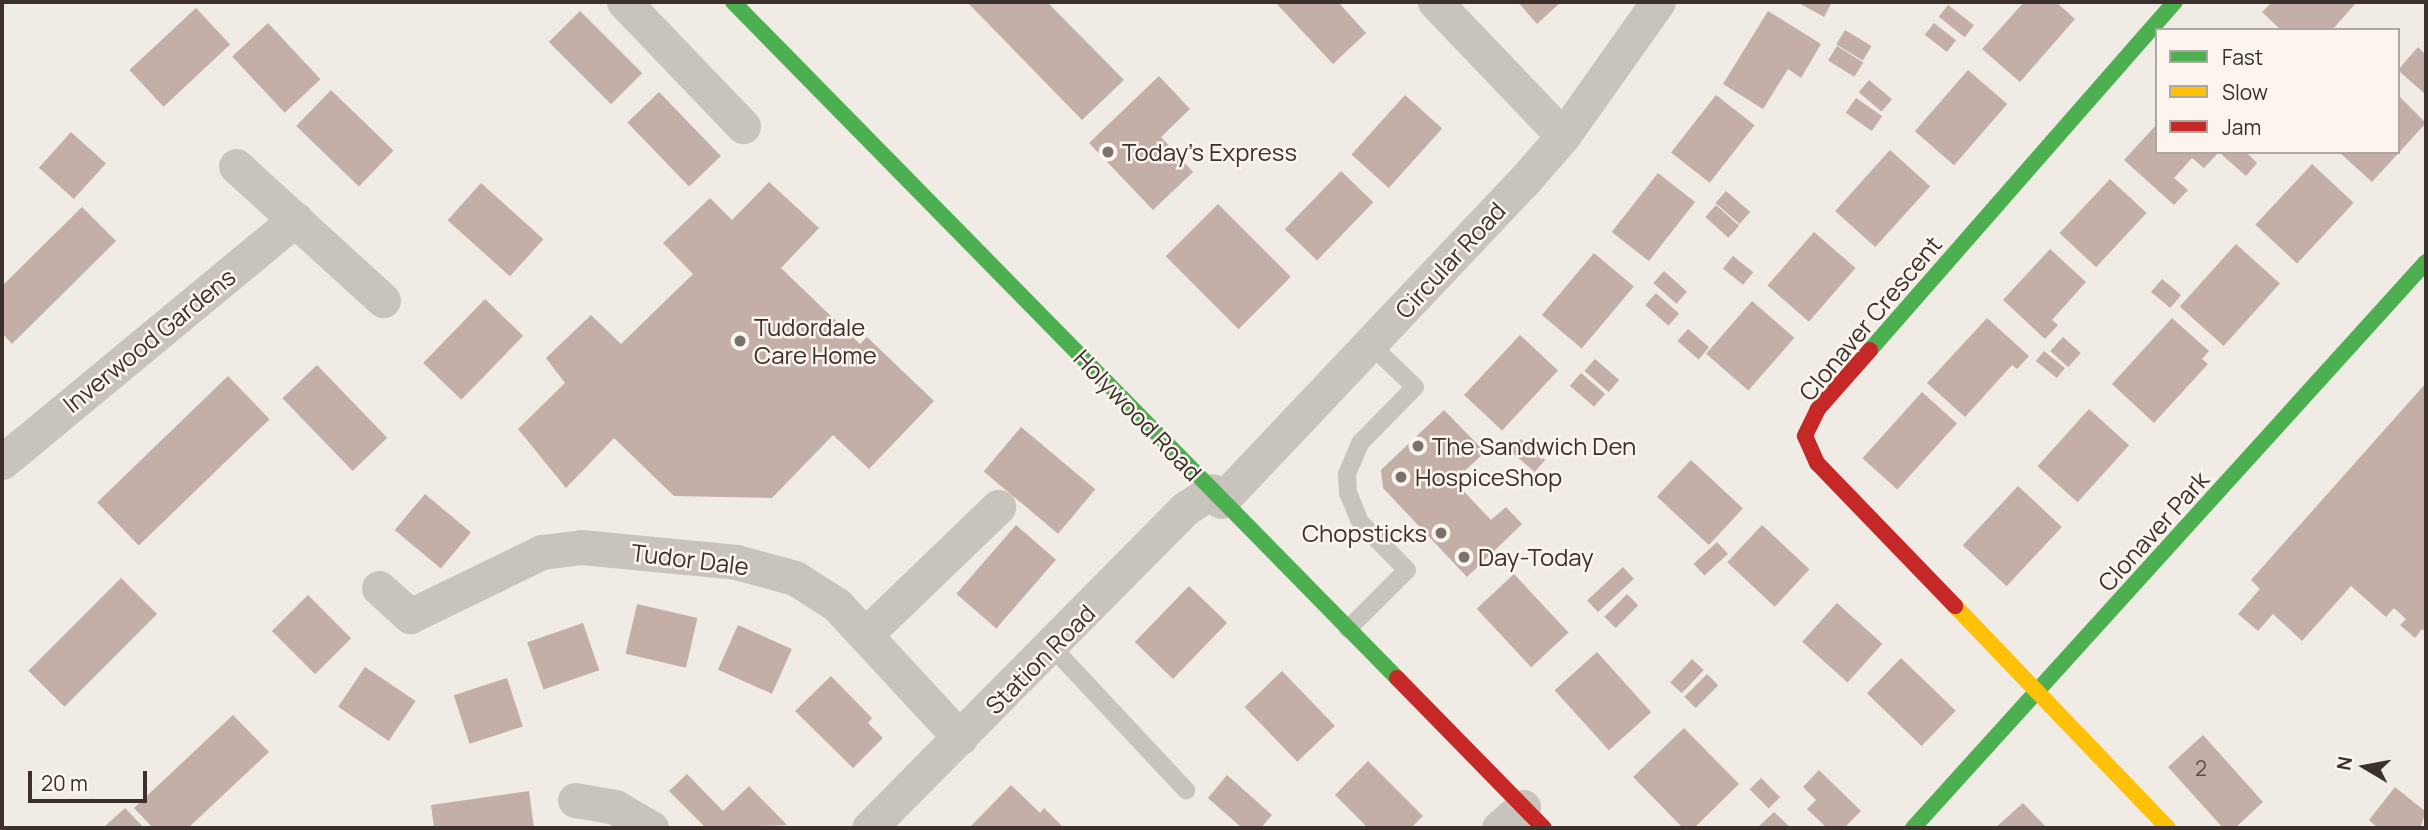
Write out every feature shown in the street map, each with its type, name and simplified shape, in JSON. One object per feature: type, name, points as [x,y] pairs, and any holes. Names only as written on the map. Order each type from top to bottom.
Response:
[{"type":"street","points":[[624,2],[743,126]]},
{"type":"street","name":"Holywood Road","points":[[733,2],[1348,629],[1522,821]]},
{"type":"street","points":[[1435,2],[1563,136]]},
{"type":"street","name":"Circular Road","points":[[1216,496],[1370,344],[1563,136],[1658,2]]},
{"type":"street","name":"Clonaver Crescent","points":[[2168,828],[2040,691],[1817,463],[1805,436],[1818,409],[2175,2]]},
{"type":"street","points":[[236,166],[383,300]]},
{"type":"street","name":"Inverwood Gardens","points":[[2,462],[296,219]]},
{"type":"street","name":"Clonaver Park","points":[[1913,828],[2426,262]]},
{"type":"street","name":"Station Road","points":[[869,828],[1053,648],[1186,508],[1216,496]]},
{"type":"street","points":[[865,635],[998,507]]},
{"type":"street","name":"Tudor Dale","points":[[379,588],[410,616],[542,552],[581,547],[736,562],[795,578],[837,605],[961,738]]},
{"type":"street","points":[[576,800],[623,810],[651,828]]},
{"type":"lane","points":[[1348,629],[1406,570],[1360,522],[1348,493],[1347,474],[1360,443],[1415,387],[1370,344]]},
{"type":"lane","points":[[1053,648],[1186,790]]},
{"type":"building","points":[[967,2],[1047,2],[1124,80],[1082,120]]},
{"type":"building","points":[[1275,2],[1338,2],[1366,33],[1333,64]]},
{"type":"building","points":[[1518,2],[1561,2],[1537,24]]},
{"type":"building","points":[[1797,2],[1832,2],[1824,17]]},
{"type":"building","points":[[2024,2],[2056,2],[2075,19],[2020,82],[1982,49]]},
{"type":"building","points":[[2272,2],[2355,4],[2334,28],[2279,28],[2262,12]]},
{"type":"building","points":[[1948,5],[1974,25],[1965,37],[1939,17]]},
{"type":"building","points":[[196,8],[230,45],[164,107],[129,70]]},
{"type":"building","points":[[580,11],[642,73],[611,104],[549,42]]},
{"type":"building","points":[[1768,11],[1821,44],[1801,78],[1788,69],[1763,109],[1723,84]]},
{"type":"building","points":[[268,23],[321,79],[285,113],[232,56]]},
{"type":"building","points":[[1934,23],[1956,40],[1947,52],[1925,35]]},
{"type":"building","points":[[1845,30],[1872,46],[1863,61],[1836,45]]},
{"type":"building","points":[[1837,46],[1863,62],[1854,77],[1828,60]]},
{"type":"building","points":[[2418,47],[2426,55],[2426,95],[2400,72],[2400,68]]},
{"type":"building","points":[[1968,70],[2007,104],[1954,165],[1915,131]]},
{"type":"building","points":[[1159,76],[1190,109],[1161,137],[1193,172],[1153,210],[1089,143]]},
{"type":"building","points":[[1869,80],[1892,99],[1882,112],[1859,92]]},
{"type":"building","points":[[331,90],[394,150],[359,186],[296,126]]},
{"type":"building","points":[[659,92],[721,156],[689,187],[627,123]]},
{"type":"building","points":[[1405,95],[1442,128],[1389,188],[1351,154]]},
{"type":"building","points":[[1716,95],[1755,125],[1710,183],[1671,153]]},
{"type":"building","points":[[2400,97],[2426,123],[2400,151]]},
{"type":"building","points":[[1856,98],[1882,116],[1872,131],[1846,113]]},
{"type":"building","points":[[2155,126],[2155,154],[2217,154],[2204,168],[2192,158],[2174,178],[2188,190],[2174,205],[2124,160]]},
{"type":"building","points":[[71,132],[106,163],[74,199],[39,168]]},
{"type":"building","points":[[1890,150],[1930,186],[1875,247],[1835,211]]},
{"type":"building","points":[[2221,154],[2248,154],[2257,163],[2246,176]]},
{"type":"building","points":[[2341,154],[2398,154],[2372,182]]},
{"type":"building","points":[[2312,164],[2354,203],[2297,264],[2255,225]]},
{"type":"building","points":[[1341,171],[1373,202],[1317,261],[1285,229]]},
{"type":"building","points":[[1658,173],[1695,202],[1649,261],[1612,232]]},
{"type":"building","points":[[2110,179],[2147,213],[2096,267],[2060,233]]},
{"type":"building","name":"Tudordale Care Home","points":[[769,182],[819,228],[781,268],[860,344],[867,337],[934,401],[869,469],[833,435],[772,498],[674,496],[614,438],[566,488],[518,429],[565,383],[546,358],[591,315],[621,344],[693,274],[663,243],[710,198],[732,220]]},
{"type":"building","points":[[481,183],[543,239],[510,276],[448,220]]},
{"type":"building","points":[[1726,191],[1750,212],[1740,224],[1716,203]]},
{"type":"building","points":[[1218,204],[1291,277],[1239,329],[1166,256]]},
{"type":"building","points":[[1716,205],[1739,226],[1728,238],[1705,217]]},
{"type":"building","points":[[82,207],[116,241],[12,344],[2,333],[2,286]]},
{"type":"building","points":[[1814,232],[1856,268],[1809,322],[1767,286]]},
{"type":"building","points":[[2236,244],[2280,283],[2224,346],[2180,306]]},
{"type":"building","points":[[2050,249],[2086,282],[2052,320],[2058,325],[2045,339],[2003,300]]},
{"type":"building","points":[[1594,253],[1634,286],[1582,348],[1542,315]]},
{"type":"building","points":[[1733,256],[1753,272],[1743,285],[1723,268]]},
{"type":"building","points":[[1664,271],[1687,292],[1676,304],[1653,283]]},
{"type":"building","points":[[2162,279],[2181,295],[2170,308],[2151,292]]},
{"type":"building","points":[[1656,293],[1679,314],[1668,326],[1645,305]]},
{"type":"building","points":[[485,299],[523,336],[461,400],[423,363]]},
{"type":"building","points":[[1752,301],[1794,338],[1748,391],[1706,354]]},
{"type":"building","points":[[1987,318],[2029,356],[2017,369],[2012,365],[1965,417],[1927,383]]},
{"type":"building","points":[[2172,318],[2209,351],[2202,359],[2208,364],[2154,423],[2112,384]]},
{"type":"building","points":[[1688,329],[1709,347],[1699,359],[1678,341]]},
{"type":"building","points":[[1520,335],[1558,370],[1502,430],[1464,395]]},
{"type":"building","points":[[2063,337],[2081,353],[2068,367],[2050,351]]},
{"type":"building","points":[[2044,351],[2065,368],[2057,378],[2036,361]]},
{"type":"building","points":[[1595,359],[1619,380],[1609,392],[1585,371]]},
{"type":"building","points":[[317,365],[387,438],[353,471],[282,398]]},
{"type":"building","points":[[1581,373],[1605,394],[1594,407],[1570,386]]},
{"type":"building","points":[[228,376],[270,419],[139,546],[97,502]]},
{"type":"building","points":[[2426,383],[2426,633],[2422,629],[2415,638],[2400,625],[2406,619],[2394,608],[2386,617],[2351,586],[2302,641],[2273,614],[2258,631],[2238,614],[2260,589],[2251,580]]},
{"type":"building","points":[[1922,392],[1957,423],[1897,490],[1862,458]]},
{"type":"building","points":[[2089,409],[2129,445],[2078,502],[2037,466]]},
{"type":"building","points":[[1444,410],[1485,452],[1454,481],[1491,520],[1506,507],[1522,524],[1467,577],[1383,488],[1381,470]]},
{"type":"building","points":[[1021,427],[1095,489],[1058,534],[984,471]]},
{"type":"building","points":[[1521,439],[1545,460],[1535,472],[1511,451]]},
{"type":"building","points":[[1691,460],[1743,508],[1709,545],[1657,497]]},
{"type":"building","points":[[2018,486],[2062,527],[2007,586],[1963,545]]},
{"type":"building","points":[[425,494],[471,533],[441,569],[395,530]]},
{"type":"building","points":[[1016,525],[1056,560],[996,628],[956,594]]},
{"type":"building","points":[[1762,525],[1810,569],[1775,607],[1727,562]]},
{"type":"building","points":[[1717,542],[1728,554],[1705,576],[1694,564]]},
{"type":"building","points":[[1623,567],[1634,579],[1598,612],[1587,600]]},
{"type":"building","points":[[1514,574],[1569,633],[1531,667],[1477,609]]},
{"type":"building","points":[[121,578],[157,614],[64,707],[28,671]]},
{"type":"building","points":[[1189,586],[1227,623],[1173,679],[1135,642]]},
{"type":"building","points":[[1627,594],[1638,605],[1616,628],[1604,617]]},
{"type":"building","points":[[308,595],[351,638],[315,674],[272,631]]},
{"type":"building","points":[[1837,603],[1882,644],[1848,682],[1802,642]]},
{"type":"building","points":[[637,604],[697,618],[686,668],[626,654]]},
{"type":"building","points":[[583,623],[599,670],[543,689],[527,642]]},
{"type":"building","points":[[738,625],[792,649],[772,694],[718,670]]},
{"type":"building","points":[[1597,652],[1651,712],[1609,750],[1555,690]]},
{"type":"building","points":[[1901,658],[1956,711],[1922,746],[1867,693]]},
{"type":"building","points":[[1692,659],[1704,670],[1682,693],[1670,682]]},
{"type":"building","points":[[365,667],[416,701],[389,741],[338,707]]},
{"type":"building","points":[[1282,671],[1335,726],[1297,762],[1245,707]]},
{"type":"building","points":[[1707,674],[1718,685],[1696,708],[1684,697]]},
{"type":"building","points":[[831,676],[872,718],[868,723],[883,738],[853,768],[795,711]]},
{"type":"building","points":[[507,678],[523,727],[470,744],[454,695]]},
{"type":"building","points":[[233,715],[269,752],[188,828],[153,828],[134,808]]},
{"type":"building","points":[[1684,728],[1739,784],[1694,828],[1683,828],[1633,777]]},
{"type":"building","points":[[2203,735],[2263,802],[2235,828],[2223,828],[2168,767]]},
{"type":"building","points":[[1368,761],[1423,816],[1411,828],[1368,828],[1335,795]]},
{"type":"building","points":[[1819,770],[1861,811],[1844,828],[1827,828],[1807,809],[1816,800],[1803,787]]},
{"type":"building","points":[[687,774],[723,811],[749,786],[787,825],[706,828],[669,791]]},
{"type":"building","points":[[1227,775],[1272,815],[1261,828],[1242,828],[1208,798]]},
{"type":"building","points":[[1761,778],[1780,797],[1769,808],[1750,789]]},
{"type":"building","points":[[1011,785],[1040,813],[1044,808],[1063,827],[969,828]]},
{"type":"building","points":[[2395,787],[2426,812],[2420,828],[2378,828],[2369,820]]},
{"type":"building","points":[[529,791],[534,828],[434,828],[431,805]]},
{"type":"building","points":[[2023,803],[2047,828],[1995,828]]},
{"type":"building","points":[[125,808],[144,828],[103,828]]},
{"type":"building","points":[[1774,812],[1791,828],[1757,828]]},
{"type":"traffic: fast","points":[[733,2],[1397,678]]},
{"type":"traffic: fast","points":[[1870,350],[2175,2]]},
{"type":"traffic: fast","points":[[1913,828],[2426,262]]},
{"type":"traffic: slow","points":[[1955,606],[2168,828]]},
{"type":"traffic: jam","points":[[1870,350],[1818,409],[1805,436],[1817,463],[1955,606]]},
{"type":"traffic: jam","points":[[1397,678],[1544,828]]},
{"type":"place","name":"Today's Express","points":[[1108,152]]},
{"type":"place","name":"Tudordale Care Home","points":[[740,341]]},
{"type":"place","name":"The Sandwich Den","points":[[1418,446]]},
{"type":"place","name":"HospiceShop","points":[[1401,477]]},
{"type":"place","name":"Chopsticks","points":[[1441,533]]},
{"type":"place","name":"Day-Today","points":[[1464,557]]}]
